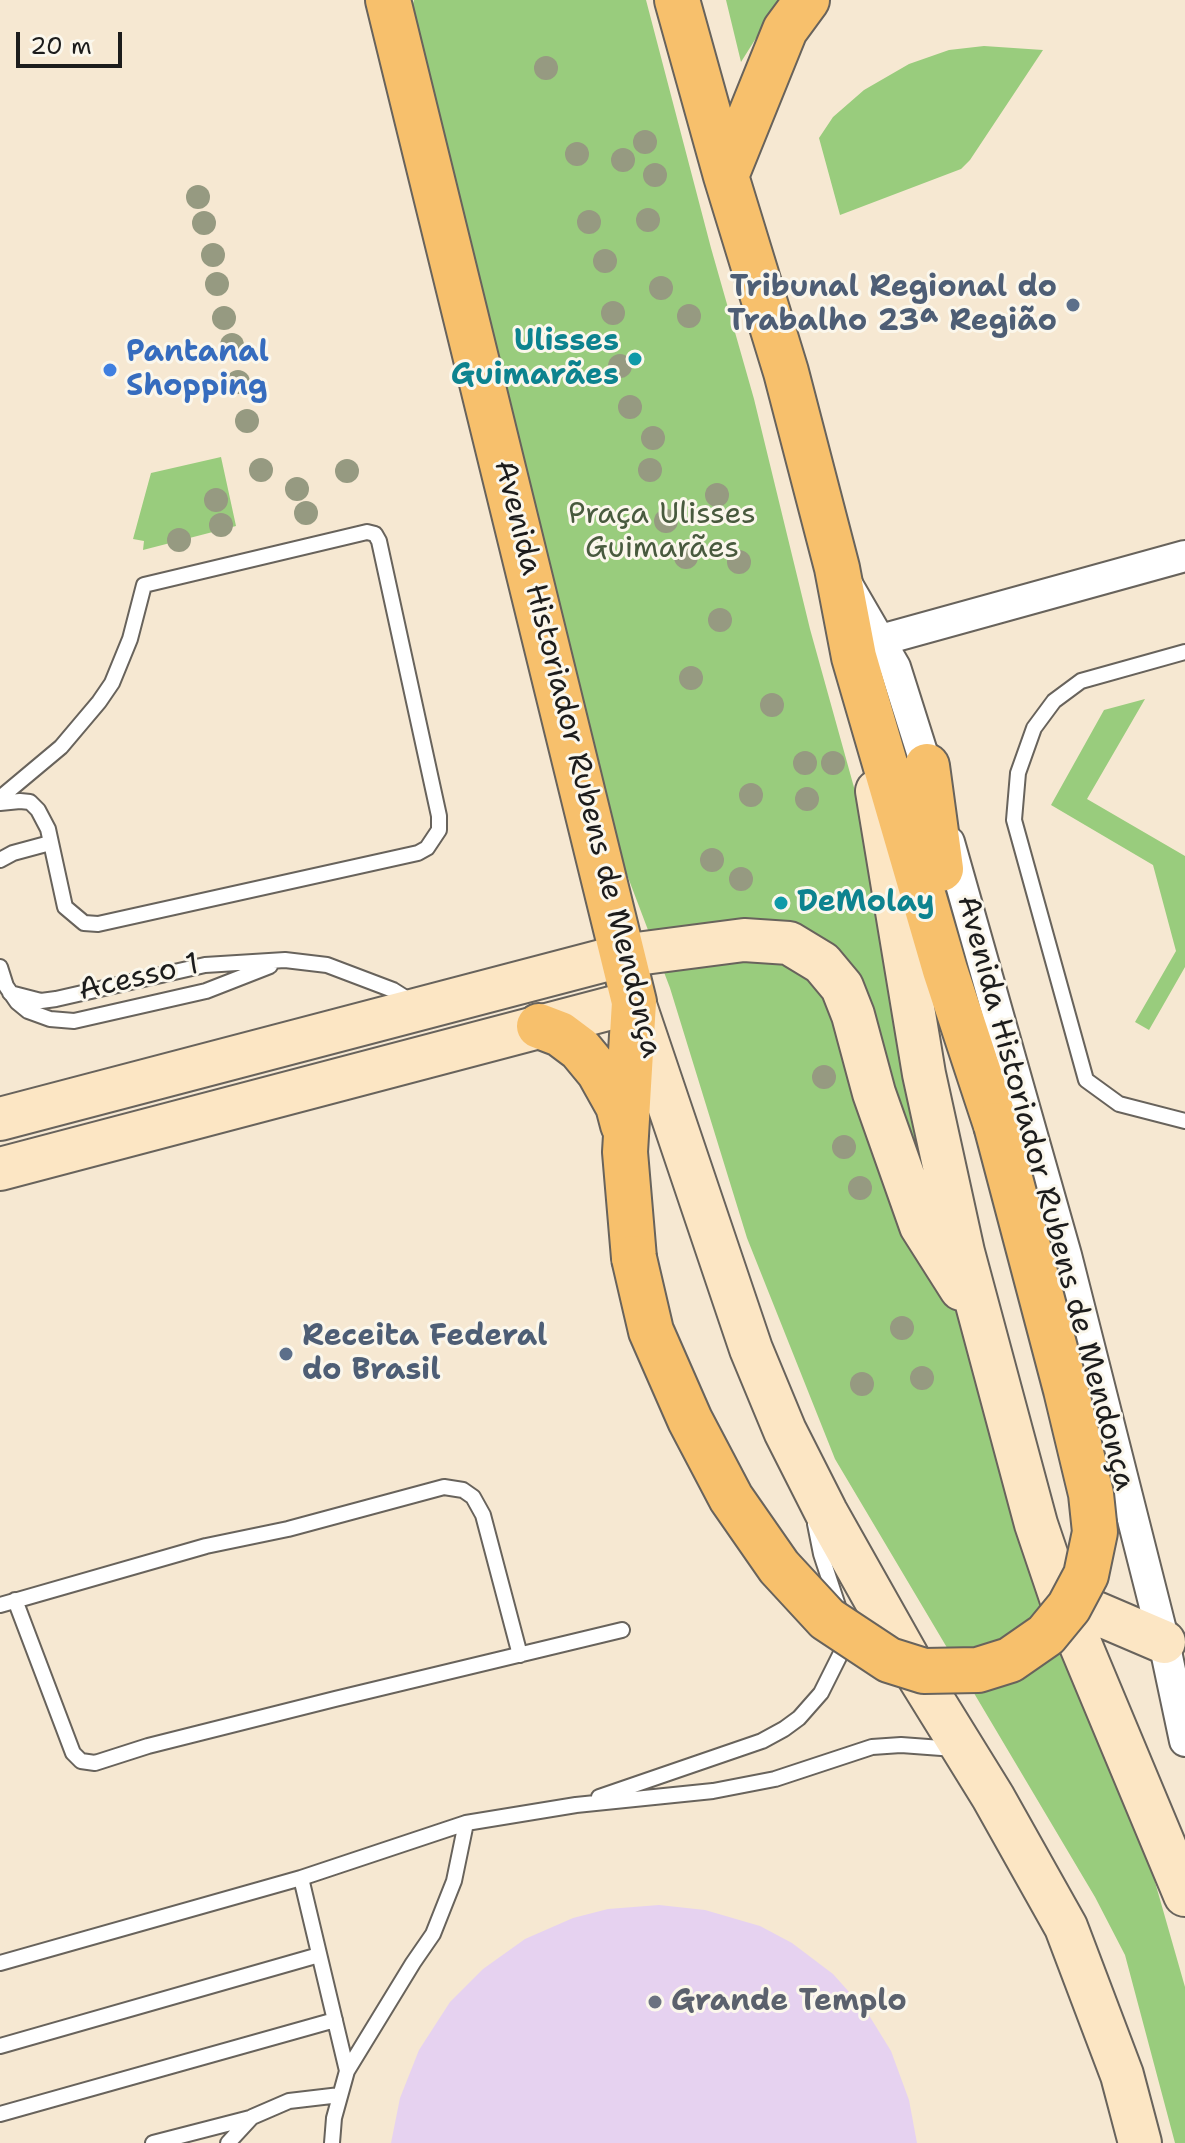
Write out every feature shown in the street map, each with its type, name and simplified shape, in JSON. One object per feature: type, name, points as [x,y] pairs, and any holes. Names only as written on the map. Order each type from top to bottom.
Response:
[{"type":"main road","name":"Avenida Historiador Rubens de Mendonça","points":[[388,0],[621,956],[751,1349],[804,1470],[920,1679],[1066,1927],[1122,2075],[1140,2143]]},
{"type":"main road","name":"Avenida Historiador Rubens de Mendonça","points":[[677,0],[726,176],[786,372],[837,568],[868,648],[924,1074],[963,1252],[1036,1524],[1061,1598],[1185,1895]]},
{"type":"main road","points":[[726,176],[785,30],[807,0]]},
{"type":"main road","points":[[868,648],[945,970],[996,1125]]},
{"type":"main road","points":[[0,1169],[634,1002],[626,1135],[634,1258],[651,1331],[690,1420],[731,1498],[779,1567],[827,1619],[889,1660],[924,1671],[978,1670],[1010,1660],[1046,1635],[1069,1607],[1086,1575],[1095,1532],[1091,1494],[1066,1390],[996,1125],[937,851],[927,766]]},
{"type":"main road","points":[[0,1119],[621,956],[767,940],[789,943],[822,963],[842,987],[853,1015],[874,1093],[921,1226],[983,1324]]},
{"type":"main road","points":[[539,1026],[560,1034],[580,1049],[599,1072],[618,1106],[626,1135]]},
{"type":"main road","points":[[1061,1598],[1169,1640]]},
{"type":"street","points":[[868,648],[1185,556]]},
{"type":"street","name":"Avenida Historiador Rubens de Mendonça","points":[[868,648],[895,667],[972,916],[1169,1640],[1185,1741]]},
{"type":"lane","points":[[367,532],[375,534],[383,555],[439,816],[439,830],[427,848],[418,853],[98,924],[84,923],[65,907],[44,817],[30,802],[0,800],[61,747],[112,683],[130,639],[144,585],[367,532]]},
{"type":"lane","points":[[1185,652],[1081,681],[1054,701],[1034,728],[1018,773],[1014,820],[1086,1080],[1119,1104],[1185,1121]]},
{"type":"lane","points":[[0,860],[13,853],[50,843]]},
{"type":"lane","name":"Acesso 1","points":[[10,993],[41,1001],[205,965],[285,960],[327,965],[393,990],[420,1007]]},
{"type":"lane","name":"Acesso 1","points":[[10,993],[28,1011],[50,1019],[74,1021],[206,991],[285,960]]},
{"type":"lane","points":[[0,967],[10,993]]},
{"type":"lane","points":[[576,1805],[762,1741],[799,1718],[821,1693],[837,1663],[844,1637],[842,1619],[821,1554],[804,1470]]},
{"type":"lane","points":[[520,1655],[483,1515],[473,1497],[463,1490],[444,1487],[288,1529],[206,1546],[7,1602],[73,1753],[81,1761],[95,1763],[148,1746],[520,1655],[622,1630]]},
{"type":"lane","points":[[0,1963],[301,1878],[466,1823],[576,1805],[713,1791],[775,1779],[872,1747],[901,1745],[964,1750]]},
{"type":"lane","points":[[332,2143],[334,2118],[347,2071],[433,1934],[454,1881],[466,1823]]},
{"type":"lane","points":[[301,1878],[347,2071]]},
{"type":"lane","points":[[0,2046],[319,1955]]},
{"type":"lane","points":[[0,2114],[335,2020]]},
{"type":"lane","points":[[153,2143],[252,2117],[289,2101],[340,2095]]},
{"type":"lane","points":[[228,2143],[252,2117]]},
{"type":"shaded area","name":"Grande Templo","points":[[659,1905],[705,1910],[760,1926],[792,1943],[833,1974],[867,2012],[891,2051],[909,2100],[917,2143],[391,2143],[400,2098],[419,2050],[450,2002],[483,1969],[525,1939],[573,1918],[608,1909]]},
{"type":"green space","name":"Praça Ulisses Guimarães","points":[[414,0],[646,0],[754,399],[810,629],[855,791],[920,1134],[1141,1833],[1185,1987],[1185,2143],[1175,2143],[1125,1955],[1095,1897],[835,1459],[747,1238],[670,988],[626,872],[546,565],[464,227]]},
{"type":"green space","points":[[726,0],[780,0],[741,62]]},
{"type":"green space","points":[[984,46],[1043,50],[970,160],[961,169],[840,215],[819,138],[833,117],[864,90],[909,64],[949,50]]},
{"type":"green space","points":[[221,457],[236,526],[143,550],[144,541],[133,539],[151,473]]},
{"type":"green space","points":[[1145,699],[1087,799],[1185,856],[1185,967],[1149,1030],[1135,1022],[1176,951],[1153,865],[1051,805],[1104,710]]},
{"type":"place","name":"Tribunal Regional do Trabalho 23ª Região","points":[[1073,305]]},
{"type":"place","name":"Ulisses Guimarães","points":[[635,359]]},
{"type":"place","name":"Pantanal Shopping","points":[[110,370]]},
{"type":"place","name":"DeMolay","points":[[781,903]]},
{"type":"place","name":"Receita Federal do Brasil","points":[[286,1354]]},
{"type":"place","name":"Grande Templo","points":[[655,2002]]}]
